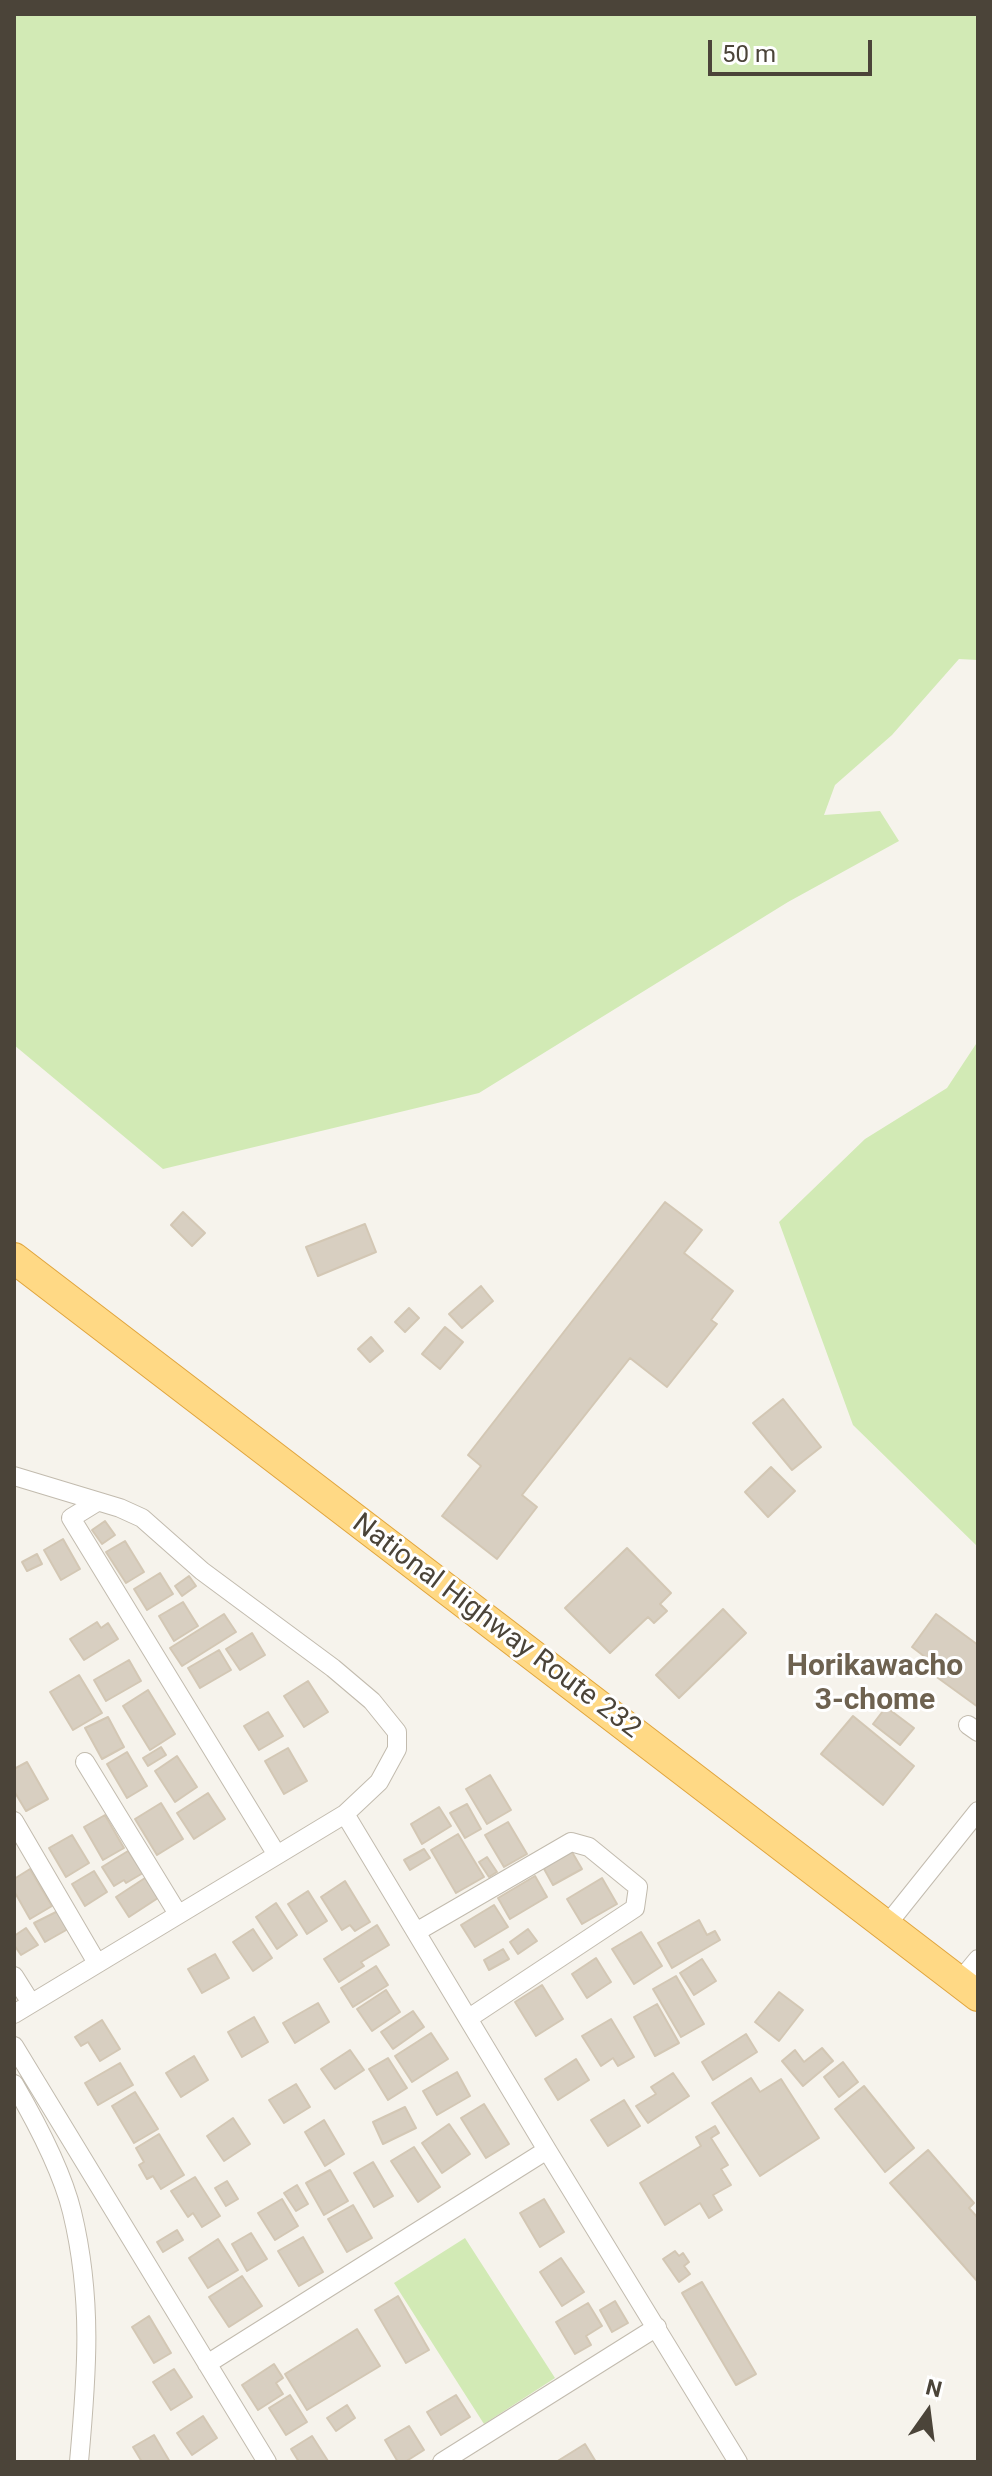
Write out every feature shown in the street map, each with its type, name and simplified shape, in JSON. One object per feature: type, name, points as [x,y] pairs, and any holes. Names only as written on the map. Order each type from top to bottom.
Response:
[{"type":"highway","name":"National Highway Route 232","points":[[14,1258],[886,1926],[972,1979]]},
{"type":"street","points":[[14,1476],[120,1508],[142,1518],[202,1571],[333,1668],[372,1701],[397,1732],[397,1749],[379,1782],[345,1814],[14,2014]]},
{"type":"street","points":[[97,1502],[71,1518],[277,1855]]},
{"type":"street","points":[[85,1762],[178,1914]]},
{"type":"street","points":[[886,1926],[978,1811]]},
{"type":"street","points":[[345,1814],[738,2462]]},
{"type":"street","points":[[14,1821],[97,1963]]},
{"type":"street","points":[[416,1932],[571,1842],[589,1847],[638,1887],[635,1908],[469,2018]]},
{"type":"street","points":[[14,1976],[31,2003]]},
{"type":"street","points":[[14,2046],[267,2462]]},
{"type":"street","points":[[14,2084],[39,2128],[72,2210],[87,2318],[88,2356],[79,2462]]},
{"type":"street","points":[[207,2364],[547,2150]]},
{"type":"street","points":[[442,2462],[657,2327]]},
{"type":"green space","points":[[14,14],[978,14],[978,660],[959,659],[892,735],[835,785],[824,815],[880,811],[899,841],[788,902],[479,1093],[163,1169],[14,1045]]},
{"type":"green space","points":[[978,1041],[978,1547],[853,1425],[779,1222],[865,1139],[947,1088]]},
{"type":"green space","points":[[465,2238],[555,2378],[484,2424],[394,2283]]},
{"type":"building","points":[[665,1202],[702,1230],[684,1253],[733,1291],[711,1320],[717,1324],[667,1387],[630,1358],[522,1495],[537,1507],[497,1559],[442,1516],[481,1466],[468,1455]]},
{"type":"building","points":[[183,1212],[205,1233],[192,1246],[171,1225]]},
{"type":"building","points":[[365,1224],[376,1252],[318,1276],[306,1247]]},
{"type":"building","points":[[481,1286],[493,1301],[462,1328],[449,1314]]},
{"type":"building","points":[[409,1308],[419,1318],[405,1332],[395,1322]]},
{"type":"building","points":[[445,1327],[463,1342],[440,1369],[422,1354]]},
{"type":"building","points":[[371,1337],[383,1351],[370,1362],[358,1349]]},
{"type":"building","points":[[783,1399],[821,1447],[792,1470],[753,1423]]},
{"type":"building","points":[[771,1467],[795,1491],[768,1517],[745,1492]]},
{"type":"building","points":[[105,1521],[115,1535],[102,1544],[92,1530]]},
{"type":"building","points":[[63,1539],[80,1569],[61,1580],[44,1550]]},
{"type":"building","points":[[125,1541],[144,1572],[126,1583],[106,1552]]},
{"type":"building","points":[[627,1548],[671,1593],[660,1604],[667,1611],[654,1623],[648,1617],[610,1653],[565,1608]]},
{"type":"building","points":[[37,1554],[42,1564],[27,1571],[22,1562]]},
{"type":"building","points":[[160,1573],[173,1594],[147,1610],[134,1589]]},
{"type":"building","points":[[189,1576],[196,1586],[182,1596],[175,1586]]},
{"type":"building","points":[[183,1602],[198,1626],[174,1641],[159,1616]]},
{"type":"building","points":[[723,1609],[746,1633],[679,1698],[656,1675]]},
{"type":"building","points":[[224,1614],[236,1632],[182,1666],[170,1648]]},
{"type":"building","points":[[936,1614],[978,1645],[978,1707],[927,1670],[933,1663],[912,1647]]},
{"type":"building","points":[[97,1622],[101,1628],[108,1623],[118,1639],[84,1660],[70,1639]]},
{"type":"building","points":[[252,1633],[265,1655],[240,1670],[226,1649]]},
{"type":"building","points":[[219,1650],[231,1670],[200,1688],[188,1668]]},
{"type":"building","points":[[129,1660],[141,1681],[106,1701],[94,1680]]},
{"type":"building","points":[[79,1675],[102,1713],[73,1730],[50,1692]]},
{"type":"building","points":[[308,1681],[328,1712],[304,1727],[284,1696]]},
{"type":"building","points":[[148,1690],[175,1734],[150,1750],[123,1706]]},
{"type":"building","points":[[886,1707],[914,1728],[900,1745],[873,1724]]},
{"type":"building","points":[[268,1712],[283,1736],[259,1750],[244,1726]]},
{"type":"building","points":[[853,1716],[914,1766],[883,1805],[821,1754]]},
{"type":"building","points":[[108,1717],[124,1747],[102,1759],[85,1728]]},
{"type":"building","points":[[161,1747],[166,1755],[148,1766],[143,1758]]},
{"type":"building","points":[[288,1748],[307,1781],[284,1794],[265,1761]]},
{"type":"building","points":[[127,1752],[147,1786],[127,1798],[107,1764]]},
{"type":"building","points":[[177,1756],[197,1787],[175,1802],[155,1771]]},
{"type":"building","points":[[27,1762],[48,1799],[26,1811],[14,1791],[14,1769]]},
{"type":"building","points":[[490,1775],[511,1810],[487,1824],[466,1789]]},
{"type":"building","points":[[208,1793],[225,1819],[194,1839],[177,1813]]},
{"type":"building","points":[[161,1803],[183,1839],[157,1855],[135,1819]]},
{"type":"building","points":[[467,1804],[481,1829],[465,1838],[450,1813]]},
{"type":"building","points":[[439,1807],[451,1826],[422,1844],[411,1824]]},
{"type":"building","points":[[105,1815],[124,1848],[103,1860],[84,1827]]},
{"type":"building","points":[[508,1822],[527,1854],[504,1867],[485,1835]]},
{"type":"building","points":[[458,1834],[484,1877],[456,1893],[431,1850]]},
{"type":"building","points":[[72,1835],[89,1863],[66,1877],[49,1848]]},
{"type":"building","points":[[424,1849],[430,1858],[410,1870],[404,1860]]},
{"type":"building","points":[[128,1851],[143,1873],[114,1886],[102,1867]]},
{"type":"building","points":[[572,1852],[582,1869],[553,1885],[543,1867]]},
{"type":"building","points":[[487,1857],[497,1872],[489,1877],[479,1862]]},
{"type":"building","points":[[30,1869],[52,1906],[30,1919],[14,1891],[14,1879]]},
{"type":"building","points":[[94,1871],[107,1892],[85,1906],[72,1884]]},
{"type":"building","points":[[535,1876],[547,1897],[510,1919],[498,1898]]},
{"type":"building","points":[[145,1878],[158,1898],[129,1917],[116,1897]]},
{"type":"building","points":[[602,1878],[617,1904],[582,1924],[567,1899]]},
{"type":"building","points":[[345,1881],[370,1922],[355,1931],[350,1925],[342,1930],[321,1897]]},
{"type":"building","points":[[308,1891],[327,1921],[307,1934],[288,1904]]},
{"type":"building","points":[[276,1903],[297,1935],[277,1949],[256,1917]]},
{"type":"building","points":[[494,1905],[508,1927],[475,1947],[461,1925]]},
{"type":"building","points":[[58,1911],[68,1929],[45,1942],[34,1923]]},
{"type":"building","points":[[699,1920],[707,1935],[715,1931],[720,1940],[672,1968],[658,1943]]},
{"type":"building","points":[[377,1925],[389,1945],[361,1962],[364,1966],[339,1982],[324,1959]]},
{"type":"building","points":[[26,1928],[38,1945],[21,1955],[14,1945],[14,1936]]},
{"type":"building","points":[[253,1929],[272,1958],[253,1971],[233,1942]]},
{"type":"building","points":[[528,1929],[537,1941],[518,1954],[510,1942]]},
{"type":"building","points":[[641,1932],[662,1966],[634,1984],[612,1949]]},
{"type":"building","points":[[503,1949],[509,1959],[489,1970],[484,1960]]},
{"type":"building","points":[[215,1954],[229,1978],[202,1993],[188,1969]]},
{"type":"building","points":[[596,1958],[611,1982],[587,1998],[572,1974]]},
{"type":"building","points":[[702,1959],[716,1981],[694,1995],[680,1973]]},
{"type":"building","points":[[376,1966],[388,1985],[353,2007],[341,1988]]},
{"type":"building","points":[[676,1976],[704,2024],[681,2037],[653,1989]]},
{"type":"building","points":[[542,1985],[563,2019],[536,2036],[515,2002]]},
{"type":"building","points":[[386,1990],[400,2012],[372,2031],[357,2009]]},
{"type":"building","points":[[779,1992],[803,2010],[779,2041],[755,2022]]},
{"type":"building","points":[[318,2003],[329,2022],[295,2043],[283,2023]]},
{"type":"building","points":[[657,2004],[679,2043],[655,2056],[634,2017]]},
{"type":"building","points":[[413,2011],[424,2027],[393,2049],[381,2032]]},
{"type":"building","points":[[254,2017],[268,2042],[242,2057],[228,2032]]},
{"type":"building","points":[[611,2019],[634,2057],[618,2066],[613,2058],[601,2066],[582,2036]]},
{"type":"building","points":[[102,2020],[120,2049],[100,2061],[88,2042],[81,2046],[75,2037]]},
{"type":"building","points":[[431,2033],[448,2059],[412,2082],[395,2056]]},
{"type":"building","points":[[746,2034],[757,2052],[713,2080],[702,2062]]},
{"type":"building","points":[[822,2048],[833,2061],[803,2086],[782,2061],[795,2050],[804,2062]]},
{"type":"building","points":[[350,2050],[364,2070],[335,2089],[321,2069]]},
{"type":"building","points":[[194,2056],[208,2080],[181,2097],[166,2073]]},
{"type":"building","points":[[388,2058],[407,2088],[388,2100],[369,2069]]},
{"type":"building","points":[[576,2059],[589,2080],[558,2100],[545,2079]]},
{"type":"building","points":[[843,2062],[858,2082],[839,2097],[824,2077]]},
{"type":"building","points":[[120,2063],[133,2085],[98,2105],[85,2083]]},
{"type":"building","points":[[457,2072],[470,2096],[437,2115],[423,2091]]},
{"type":"building","points":[[673,2073],[689,2096],[648,2123],[636,2106],[656,2094],[651,2087]]},
{"type":"building","points":[[751,2078],[760,2092],[781,2079],[819,2138],[760,2176],[712,2103]]},
{"type":"building","points":[[296,2084],[310,2107],[284,2123],[269,2100]]},
{"type":"building","points":[[864,2086],[914,2148],[885,2172],[835,2109]]},
{"type":"building","points":[[135,2092],[158,2129],[134,2143],[112,2106]]},
{"type":"building","points":[[624,2100],[640,2126],[608,2146],[591,2120]]},
{"type":"building","points":[[484,2104],[509,2144],[486,2158],[461,2118]]},
{"type":"building","points":[[405,2107],[416,2128],[383,2144],[373,2122]]},
{"type":"building","points":[[233,2118],[250,2144],[224,2161],[207,2136]]},
{"type":"building","points":[[324,2120],[344,2154],[325,2166],[305,2132]]},
{"type":"building","points":[[449,2124],[470,2154],[442,2173],[422,2143]]},
{"type":"building","points":[[715,2126],[719,2133],[711,2138],[728,2165],[721,2169],[731,2185],[713,2195],[722,2210],[709,2218],[700,2203],[665,2225],[640,2183],[701,2146],[696,2137]]},
{"type":"building","points":[[159,2134],[184,2175],[161,2189],[153,2176],[147,2179],[139,2165],[144,2162],[136,2148]]},
{"type":"building","points":[[414,2147],[440,2187],[418,2202],[391,2161]]},
{"type":"building","points":[[928,2150],[974,2203],[969,2208],[978,2218],[978,2282],[890,2183]]},
{"type":"building","points":[[373,2162],[393,2196],[374,2207],[354,2173]]},
{"type":"building","points":[[330,2170],[348,2201],[324,2215],[306,2183]]},
{"type":"building","points":[[195,2177],[220,2216],[202,2227],[193,2213],[188,2217],[171,2191]]},
{"type":"building","points":[[227,2181],[238,2199],[226,2206],[215,2188]]},
{"type":"building","points":[[297,2185],[308,2204],[296,2211],[284,2193]]},
{"type":"building","points":[[282,2199],[298,2226],[275,2240],[258,2213]]},
{"type":"building","points":[[544,2199],[564,2232],[540,2247],[520,2213]]},
{"type":"building","points":[[353,2205],[372,2238],[347,2252],[328,2219]]},
{"type":"building","points":[[177,2230],[183,2240],[163,2252],[157,2242]]},
{"type":"building","points":[[251,2233],[267,2259],[247,2271],[232,2244]]},
{"type":"building","points":[[303,2237],[323,2272],[299,2286],[278,2251]]},
{"type":"building","points":[[218,2239],[238,2270],[208,2288],[189,2258]]},
{"type":"building","points":[[675,2251],[679,2256],[683,2253],[689,2262],[684,2266],[690,2274],[679,2282],[663,2259]]},
{"type":"building","points":[[561,2258],[584,2292],[562,2306],[540,2272]]},
{"type":"building","points":[[242,2276],[262,2306],[229,2327],[209,2297]]},
{"type":"building","points":[[702,2282],[756,2374],[736,2385],[682,2293]]},
{"type":"building","points":[[398,2296],[429,2350],[406,2363],[375,2310]]},
{"type":"building","points":[[615,2301],[628,2323],[612,2332],[600,2310]]},
{"type":"building","points":[[588,2303],[602,2326],[586,2336],[591,2345],[575,2354],[556,2322]]},
{"type":"building","points":[[149,2316],[171,2353],[154,2363],[132,2327]]},
{"type":"building","points":[[357,2329],[380,2366],[307,2410],[285,2374]]},
{"type":"building","points":[[274,2364],[283,2378],[276,2383],[283,2394],[258,2410],[242,2385]]},
{"type":"building","points":[[174,2369],[192,2397],[171,2410],[153,2382]]},
{"type":"building","points":[[290,2395],[307,2422],[286,2435],[269,2408]]},
{"type":"building","points":[[456,2395],[470,2417],[441,2435],[427,2412]]},
{"type":"building","points":[[347,2405],[355,2418],[336,2431],[327,2418]]},
{"type":"building","points":[[203,2416],[217,2438],[192,2455],[177,2433]]},
{"type":"building","points":[[409,2426],[424,2450],[405,2462],[398,2462],[385,2440]]},
{"type":"building","points":[[154,2435],[170,2462],[142,2462],[133,2447]]},
{"type":"building","points":[[312,2436],[328,2461],[299,2462],[291,2449]]},
{"type":"building","points":[[585,2444],[596,2462],[556,2462]]},
{"type":"district","name":"Horikawacho 3-chome","points":[[875,1684]]}]
